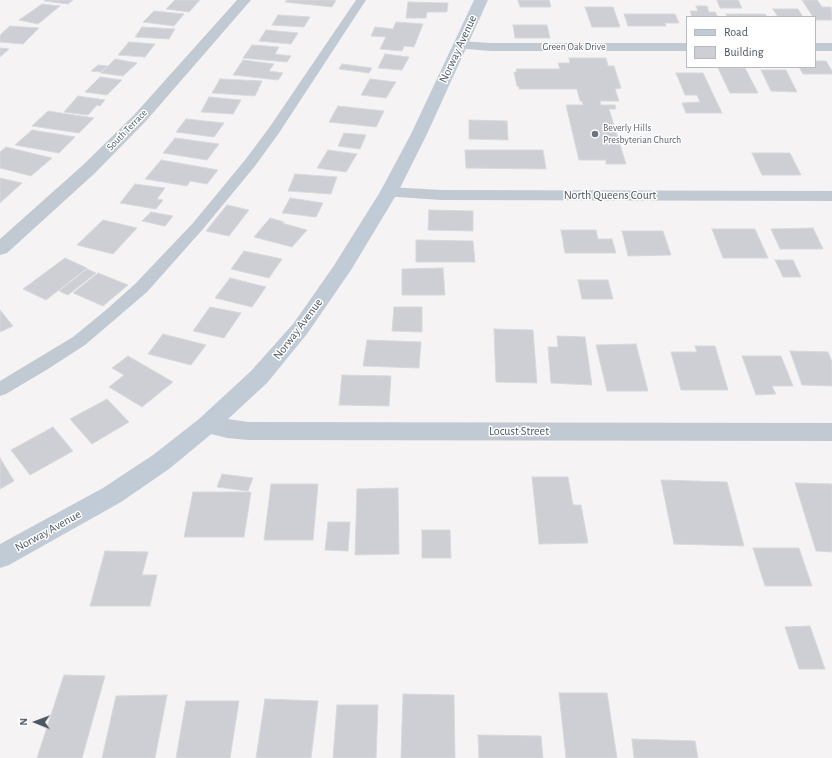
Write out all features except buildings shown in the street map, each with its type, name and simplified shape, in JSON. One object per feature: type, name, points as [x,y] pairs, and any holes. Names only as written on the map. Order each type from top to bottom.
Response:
[{"type":"street","name":"South Terrace","points":[[0,249],[89,169],[140,118],[244,0]]},
{"type":"street","name":"Norway Avenue","points":[[0,557],[112,495],[161,462],[207,425],[260,377],[300,329],[341,270],[388,192],[419,134],[481,0]]},
{"type":"street","name":"Green Oak Drive","points":[[460,45],[686,47]]},
{"type":"street","points":[[816,47],[832,47]]},
{"type":"street","name":"North Queens Court","points":[[388,192],[441,195],[832,196]]},
{"type":"street","name":"Locust Street","points":[[207,425],[248,431],[832,432]]},
{"type":"lane","points":[[0,389],[42,365],[79,341],[141,288],[198,226],[246,169],[361,0]]},
{"type":"place","name":"Beverly Hills Presbyterian Church","points":[[595,134]]}]
